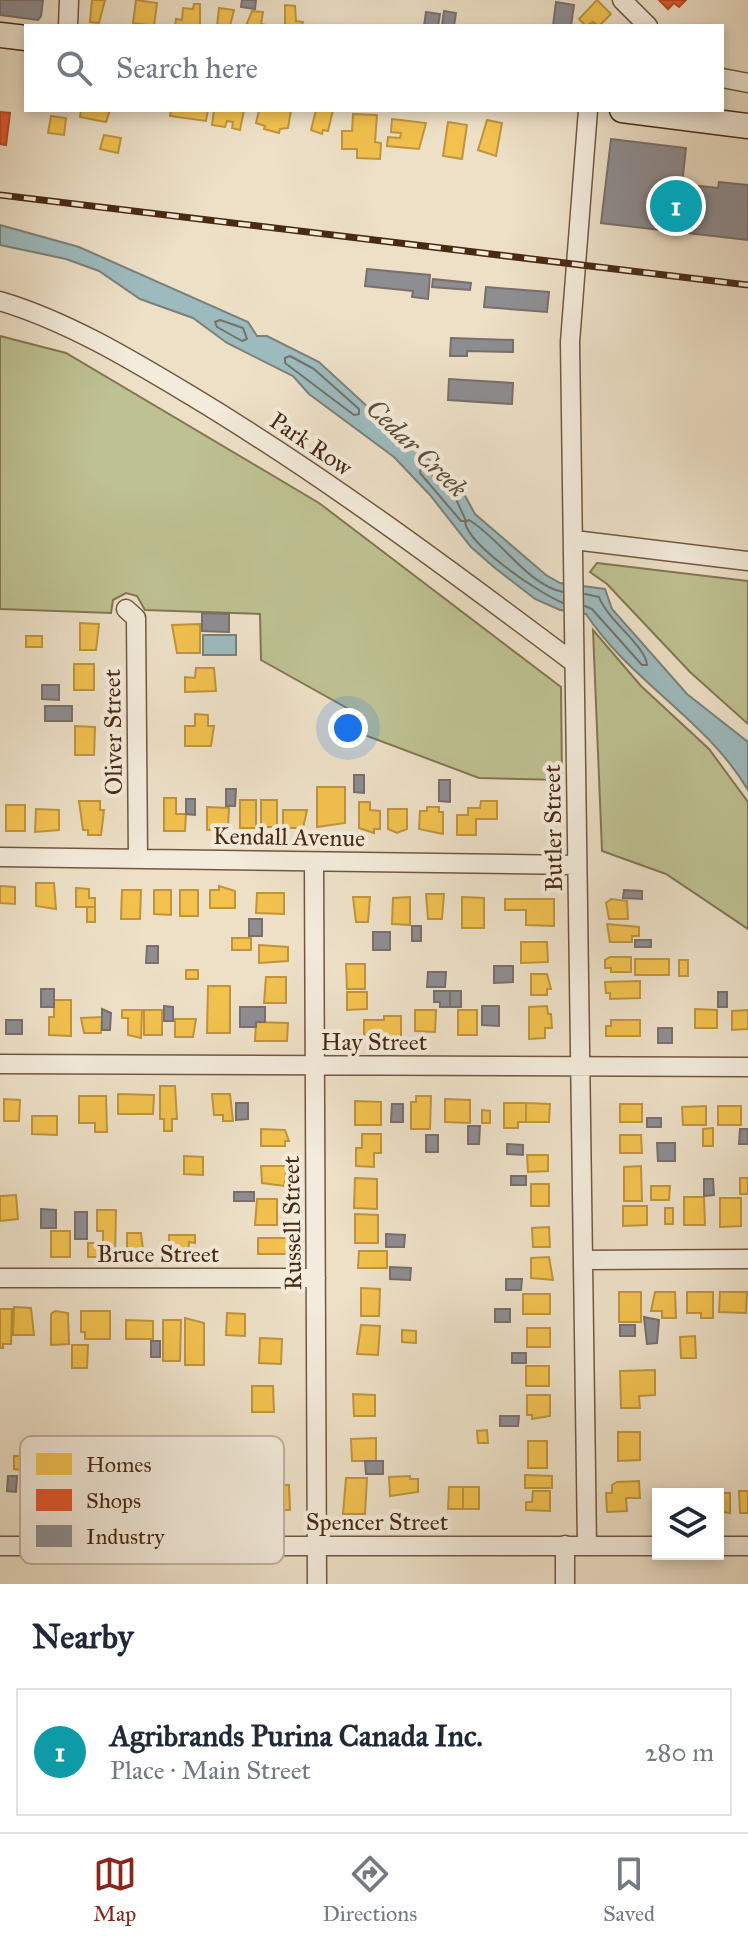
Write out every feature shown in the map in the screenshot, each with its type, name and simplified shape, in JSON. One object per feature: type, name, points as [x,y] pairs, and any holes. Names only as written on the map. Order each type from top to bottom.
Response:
[{"type":"main road","points":[[0,35],[24,38]]},
{"type":"main road","points":[[638,112],[748,126]]},
{"type":"street","points":[[68,24],[69,0]]},
{"type":"street","points":[[622,0],[646,24]]},
{"type":"street","points":[[724,78],[748,83]]},
{"type":"street","name":"Butler Street","points":[[587,1546],[573,662],[572,301],[588,112]]},
{"type":"street","name":"Park Row","points":[[0,301],[73,329],[252,432],[573,662]]},
{"type":"street","points":[[574,540],[748,561]]},
{"type":"street","name":"Oliver Street","points":[[126,609],[136,618],[138,859]]},
{"type":"street","name":"Kendall Avenue","points":[[0,857],[577,865]]},
{"type":"street","name":"Russell Street","points":[[314,862],[317,1584]]},
{"type":"street","name":"Hay Street","points":[[0,1064],[748,1067]]},
{"type":"street","points":[[583,1260],[748,1259]]},
{"type":"street","name":"Bruce Street","points":[[0,1278],[316,1278]]},
{"type":"street","points":[[565,1545],[565,1584]]},
{"type":"street","name":"Spencer Street","points":[[284,1546],[652,1546]]},
{"type":"street","points":[[724,1546],[748,1546]]},
{"type":"green space","points":[[0,336],[66,353],[319,503],[561,687],[562,780],[479,778],[354,731],[354,712],[261,660],[260,614],[145,610],[137,596],[126,593],[113,600],[111,613],[0,609]]},
{"type":"green space","points":[[597,563],[748,581],[748,724],[690,672],[607,584],[590,572]]},
{"type":"green space","points":[[593,630],[641,686],[709,749],[748,802],[748,929],[666,874],[602,851]]},
{"type":"water","name":"Cedar Creek","points":[[0,225],[79,247],[248,322],[257,336],[267,336],[319,362],[407,443],[457,481],[475,514],[546,575],[560,583],[605,589],[612,609],[687,694],[748,742],[748,790],[711,742],[624,660],[586,614],[560,610],[535,599],[495,568],[471,547],[430,495],[394,457],[309,394],[293,376],[227,343],[193,318],[140,299],[99,271],[66,259],[0,245]]},
{"type":"water","points":[[203,635],[236,635],[236,655],[203,655]]},
{"type":"building: Homes","points":[[92,0],[105,0],[99,23],[90,22]]},
{"type":"building: Homes","points":[[136,0],[157,3],[154,24],[133,23]]},
{"type":"building: Homes","points":[[597,0],[611,14],[601,24],[584,24],[579,19]]},
{"type":"building: Homes","points":[[194,4],[200,4],[200,24],[175,24],[176,19],[182,20],[183,8],[193,9]]},
{"type":"building: Homes","points":[[285,5],[295,6],[296,21],[302,24],[285,24]]},
{"type":"building: Homes","points":[[219,8],[234,10],[230,24],[217,24]]},
{"type":"building: Homes","points":[[252,11],[263,12],[261,24],[247,24]]},
{"type":"building: Homes","points":[[81,112],[109,112],[106,122],[80,117]]},
{"type":"building: Homes","points":[[171,112],[208,112],[206,121],[170,116]]},
{"type":"building: Homes","points":[[214,112],[244,112],[240,130],[232,128],[233,122],[227,121],[225,127],[212,125]]},
{"type":"building: Homes","points":[[259,112],[291,112],[288,128],[280,129],[279,133],[256,123]]},
{"type":"building: Homes","points":[[316,112],[333,112],[328,131],[323,130],[322,134],[311,130]]},
{"type":"building: Homes","points":[[353,114],[377,115],[375,142],[381,143],[380,159],[357,158],[357,149],[342,149],[342,131],[352,131]]},
{"type":"building: Homes","points":[[51,116],[66,118],[64,135],[48,133]]},
{"type":"building: Homes","points":[[392,119],[426,123],[419,149],[387,146],[388,137],[400,138],[401,133],[391,132]]},
{"type":"building: Homes","points":[[487,120],[502,123],[496,156],[478,150]]},
{"type":"building: Homes","points":[[448,122],[467,125],[462,159],[443,156]]},
{"type":"building: Homes","points":[[104,135],[121,138],[118,153],[100,149]]},
{"type":"building: Homes","points":[[80,623],[99,624],[96,650],[80,650]]},
{"type":"building: Homes","points":[[200,624],[200,653],[177,653],[172,625]]},
{"type":"building: Homes","points":[[26,636],[42,636],[42,647],[26,647]]},
{"type":"building: Homes","points":[[74,664],[94,664],[94,690],[74,690]]},
{"type":"building: Homes","points":[[196,668],[214,668],[216,691],[185,692],[185,677],[195,678]]},
{"type":"building: Homes","points":[[195,714],[208,715],[208,726],[214,726],[211,746],[185,746],[185,726],[195,726]]},
{"type":"building: Homes","points":[[75,726],[95,727],[94,755],[75,755]]},
{"type":"building: Homes","points":[[317,787],[345,787],[345,823],[317,827]]},
{"type":"building: Homes","points":[[164,798],[176,798],[176,814],[186,814],[185,831],[164,831]]},
{"type":"building: Homes","points":[[240,800],[256,800],[256,828],[240,828]]},
{"type":"building: Homes","points":[[261,800],[277,800],[277,827],[261,827]]},
{"type":"building: Homes","points":[[79,801],[100,801],[100,810],[104,810],[101,835],[88,835],[88,830],[83,830]]},
{"type":"building: Homes","points":[[481,801],[497,801],[497,819],[476,819],[476,835],[457,835],[457,815],[468,815],[468,808],[480,808]]},
{"type":"building: Homes","points":[[359,802],[370,802],[370,810],[380,811],[380,829],[374,829],[374,833],[359,828]]},
{"type":"building: Homes","points":[[6,805],[25,805],[25,831],[6,831]]},
{"type":"building: Homes","points":[[207,807],[229,808],[228,828],[207,830]]},
{"type":"building: Homes","points":[[427,807],[439,807],[439,812],[443,812],[443,834],[419,829],[420,811],[427,811]]},
{"type":"building: Homes","points":[[36,809],[59,810],[59,830],[35,832]]},
{"type":"building: Homes","points":[[388,809],[407,809],[407,829],[397,833],[388,829]]},
{"type":"building: Homes","points":[[283,810],[307,810],[303,828],[283,828]]},
{"type":"building: Homes","points":[[36,883],[54,883],[56,909],[36,906]]},
{"type":"building: Homes","points":[[0,886],[15,887],[15,904],[0,903]]},
{"type":"building: Homes","points":[[219,886],[235,891],[235,908],[210,908],[210,890],[219,890]]},
{"type":"building: Homes","points":[[76,888],[89,889],[89,898],[95,898],[95,907],[76,907]]},
{"type":"building: Homes","points":[[122,890],[141,890],[140,919],[121,919]]},
{"type":"building: Homes","points":[[154,890],[171,890],[171,915],[154,914]]},
{"type":"building: Homes","points":[[180,890],[198,890],[198,916],[180,916]]},
{"type":"building: Homes","points":[[257,893],[284,893],[284,914],[256,913]]},
{"type":"building: Homes","points":[[426,894],[444,894],[442,919],[428,919]]},
{"type":"building: Homes","points":[[353,897],[370,897],[368,922],[356,922]]},
{"type":"building: Homes","points":[[410,897],[410,925],[392,924],[393,898]]},
{"type":"building: Homes","points":[[462,897],[484,898],[484,928],[462,928]]},
{"type":"building: Homes","points":[[505,899],[554,899],[554,926],[526,925],[526,910],[505,910]]},
{"type":"building: Homes","points":[[611,899],[627,901],[628,919],[609,919],[606,903]]},
{"type":"building: Homes","points":[[87,907],[95,907],[95,922],[87,922]]},
{"type":"building: Homes","points":[[607,924],[639,927],[639,936],[632,936],[632,942],[610,942]]},
{"type":"building: Homes","points":[[232,938],[251,938],[251,950],[232,950]]},
{"type":"building: Homes","points":[[521,942],[547,942],[548,962],[521,963]]},
{"type":"building: Homes","points":[[259,945],[288,947],[288,961],[259,963]]},
{"type":"building: Homes","points":[[610,957],[631,957],[631,972],[611,972],[611,968],[605,968],[605,960]]},
{"type":"building: Homes","points":[[635,959],[669,959],[669,975],[635,975]]},
{"type":"building: Homes","points":[[679,960],[688,960],[688,976],[679,976]]},
{"type":"building: Homes","points":[[346,964],[365,964],[365,989],[347,989]]},
{"type":"building: Homes","points":[[186,970],[198,970],[198,979],[186,979]]},
{"type":"building: Homes","points":[[531,974],[547,974],[551,989],[547,989],[547,995],[531,995]]},
{"type":"building: Homes","points":[[266,977],[286,977],[286,1003],[264,1003]]},
{"type":"building: Homes","points":[[640,981],[640,998],[610,999],[610,993],[606,993],[605,982]]},
{"type":"building: Homes","points":[[208,986],[230,986],[230,1033],[207,1033]]},
{"type":"building: Homes","points":[[347,992],[367,992],[367,1009],[347,1010]]},
{"type":"building: Homes","points":[[54,1000],[71,1000],[71,1036],[49,1035],[49,1017],[54,1017]]},
{"type":"building: Homes","points":[[547,1006],[552,1028],[545,1028],[545,1038],[529,1039],[529,1007]]},
{"type":"building: Homes","points":[[695,1009],[717,1010],[717,1028],[695,1028]]},
{"type":"building: Homes","points":[[122,1010],[142,1010],[141,1038],[128,1035],[128,1018],[122,1018]]},
{"type":"building: Homes","points":[[144,1010],[162,1010],[162,1035],[144,1035]]},
{"type":"building: Homes","points":[[415,1010],[436,1010],[435,1032],[415,1031]]},
{"type":"building: Homes","points":[[458,1010],[477,1010],[477,1035],[458,1035]]},
{"type":"building: Homes","points":[[748,1010],[748,1029],[732,1030],[732,1011]]},
{"type":"building: Homes","points":[[384,1016],[401,1016],[401,1038],[364,1035],[364,1020],[384,1020]]},
{"type":"building: Homes","points":[[102,1017],[101,1033],[84,1033],[81,1018]]},
{"type":"building: Homes","points":[[175,1019],[196,1019],[193,1037],[175,1037]]},
{"type":"building: Homes","points":[[611,1020],[640,1020],[640,1036],[606,1036],[606,1026],[611,1026]]},
{"type":"building: Homes","points":[[256,1022],[288,1023],[287,1041],[255,1041]]},
{"type":"building: Homes","points":[[160,1086],[175,1086],[177,1119],[172,1119],[172,1131],[164,1131],[164,1119],[160,1119]]},
{"type":"building: Homes","points":[[118,1094],[154,1095],[153,1114],[118,1114]]},
{"type":"building: Homes","points":[[212,1094],[230,1094],[233,1121],[223,1121],[223,1115],[214,1115]]},
{"type":"building: Homes","points":[[79,1096],[106,1096],[107,1132],[95,1132],[95,1123],[79,1123]]},
{"type":"building: Homes","points":[[416,1096],[431,1096],[430,1129],[411,1129],[411,1102],[416,1102]]},
{"type":"building: Homes","points":[[4,1099],[20,1100],[19,1121],[4,1121]]},
{"type":"building: Homes","points":[[445,1099],[470,1100],[470,1123],[445,1122]]},
{"type":"building: Homes","points":[[355,1101],[381,1102],[381,1125],[355,1125]]},
{"type":"building: Homes","points":[[504,1103],[526,1103],[526,1122],[518,1122],[518,1128],[504,1128]]},
{"type":"building: Homes","points":[[526,1103],[550,1104],[549,1122],[526,1122]]},
{"type":"building: Homes","points":[[620,1104],[642,1104],[642,1122],[620,1122]]},
{"type":"building: Homes","points":[[706,1106],[706,1125],[683,1125],[682,1107]]},
{"type":"building: Homes","points":[[718,1106],[741,1106],[741,1125],[718,1125]]},
{"type":"building: Homes","points":[[482,1110],[490,1111],[490,1123],[482,1123]]},
{"type":"building: Homes","points":[[32,1116],[57,1116],[57,1135],[32,1134]]},
{"type":"building: Homes","points":[[713,1128],[713,1146],[703,1146],[703,1129]]},
{"type":"building: Homes","points":[[261,1129],[285,1130],[289,1141],[285,1141],[285,1146],[261,1146]]},
{"type":"building: Homes","points":[[362,1134],[381,1134],[381,1153],[374,1153],[374,1167],[356,1166],[356,1148],[362,1148]]},
{"type":"building: Homes","points":[[620,1135],[641,1135],[642,1153],[620,1153]]},
{"type":"building: Homes","points":[[527,1155],[548,1155],[548,1171],[528,1172]]},
{"type":"building: Homes","points":[[184,1156],[203,1157],[203,1175],[184,1174]]},
{"type":"building: Homes","points":[[261,1166],[287,1166],[284,1186],[262,1183]]},
{"type":"building: Homes","points":[[641,1166],[642,1201],[624,1201],[624,1167]]},
{"type":"building: Homes","points":[[355,1178],[377,1179],[377,1209],[354,1208]]},
{"type":"building: Homes","points":[[740,1178],[748,1178],[748,1194],[740,1194]]},
{"type":"building: Homes","points":[[531,1184],[549,1184],[549,1206],[531,1206]]},
{"type":"building: Homes","points":[[651,1186],[670,1186],[669,1200],[651,1200]]},
{"type":"building: Homes","points":[[16,1195],[18,1219],[0,1221],[0,1196]]},
{"type":"building: Homes","points":[[684,1197],[704,1197],[705,1225],[684,1225]]},
{"type":"building: Homes","points":[[720,1198],[741,1198],[741,1226],[720,1227]]},
{"type":"building: Homes","points":[[257,1199],[277,1199],[277,1225],[255,1225]]},
{"type":"building: Homes","points":[[623,1206],[647,1206],[647,1225],[623,1226]]},
{"type":"building: Homes","points":[[665,1208],[673,1208],[673,1224],[665,1224]]},
{"type":"building: Homes","points":[[97,1210],[116,1210],[115,1257],[88,1257],[88,1243],[103,1243],[103,1231],[97,1231]]},
{"type":"building: Homes","points":[[355,1214],[378,1215],[378,1243],[355,1243]]},
{"type":"building: Homes","points":[[549,1227],[550,1247],[533,1247],[532,1228]]},
{"type":"building: Homes","points":[[51,1231],[70,1231],[70,1257],[51,1257]]},
{"type":"building: Homes","points":[[127,1233],[141,1233],[144,1258],[127,1258]]},
{"type":"building: Homes","points":[[169,1235],[195,1235],[195,1243],[189,1242],[188,1257],[169,1257]]},
{"type":"building: Homes","points":[[258,1238],[290,1238],[290,1254],[258,1254]]},
{"type":"building: Homes","points":[[359,1251],[387,1251],[387,1268],[358,1268]]},
{"type":"building: Homes","points":[[549,1257],[553,1280],[531,1278],[531,1258]]},
{"type":"building: Homes","points":[[361,1288],[380,1289],[379,1316],[361,1316]]},
{"type":"building: Homes","points":[[619,1292],[641,1292],[641,1322],[619,1322]]},
{"type":"building: Homes","points":[[655,1292],[675,1292],[676,1318],[662,1318],[662,1311],[651,1311]]},
{"type":"building: Homes","points":[[687,1292],[713,1292],[713,1318],[701,1318],[701,1313],[687,1313]]},
{"type":"building: Homes","points":[[720,1292],[747,1292],[746,1313],[719,1312]]},
{"type":"building: Homes","points":[[523,1294],[550,1294],[550,1314],[523,1314]]},
{"type":"building: Homes","points":[[14,1307],[31,1308],[34,1335],[13,1335]]},
{"type":"building: Homes","points":[[0,1309],[12,1309],[11,1344],[3,1344],[3,1348],[0,1348]]},
{"type":"building: Homes","points":[[55,1311],[68,1313],[69,1344],[51,1345],[51,1314]]},
{"type":"building: Homes","points":[[81,1311],[110,1311],[110,1339],[85,1339],[85,1332],[81,1332]]},
{"type":"building: Homes","points":[[227,1313],[245,1314],[245,1336],[226,1335]]},
{"type":"building: Homes","points":[[185,1318],[204,1323],[204,1365],[185,1365]]},
{"type":"building: Homes","points":[[126,1320],[153,1321],[153,1339],[126,1339]]},
{"type":"building: Homes","points":[[163,1320],[181,1320],[180,1361],[163,1361]]},
{"type":"building: Homes","points":[[361,1325],[380,1326],[378,1355],[357,1354]]},
{"type":"building: Homes","points":[[527,1328],[550,1328],[550,1347],[527,1347]]},
{"type":"building: Homes","points":[[402,1330],[416,1331],[416,1343],[402,1342]]},
{"type":"building: Homes","points":[[695,1336],[696,1358],[681,1358],[680,1337]]},
{"type":"building: Homes","points":[[260,1338],[282,1339],[281,1364],[259,1363]]},
{"type":"building: Homes","points":[[72,1345],[88,1345],[87,1368],[72,1368]]},
{"type":"building: Homes","points":[[526,1366],[549,1366],[549,1386],[526,1386]]},
{"type":"building: Homes","points":[[655,1370],[655,1395],[639,1396],[640,1408],[621,1408],[620,1371]]},
{"type":"building: Homes","points":[[252,1386],[273,1386],[274,1412],[252,1412]]},
{"type":"building: Homes","points":[[353,1394],[375,1395],[375,1416],[354,1416]]},
{"type":"building: Homes","points":[[527,1395],[550,1395],[550,1416],[532,1419],[532,1415],[527,1415]]},
{"type":"building: Homes","points":[[487,1430],[488,1443],[478,1443],[477,1431]]},
{"type":"building: Homes","points":[[618,1432],[640,1432],[640,1460],[618,1461]]},
{"type":"building: Homes","points":[[376,1438],[376,1461],[352,1461],[351,1439]]},
{"type":"building: Homes","points":[[528,1441],[547,1441],[547,1468],[528,1468]]},
{"type":"building: Homes","points":[[14,1456],[20,1456],[20,1470],[14,1469]]},
{"type":"building: Homes","points":[[525,1475],[552,1476],[552,1488],[525,1488]]},
{"type":"building: Homes","points":[[410,1476],[410,1479],[418,1479],[418,1492],[390,1496],[389,1477]]},
{"type":"building: Homes","points":[[346,1478],[367,1478],[365,1514],[343,1514]]},
{"type":"building: Homes","points":[[639,1481],[640,1498],[626,1498],[627,1511],[607,1512],[606,1493],[612,1493],[612,1485]]},
{"type":"building: Homes","points":[[284,1485],[289,1485],[290,1510],[284,1510]]},
{"type":"building: Homes","points":[[449,1487],[463,1487],[463,1509],[448,1509]]},
{"type":"building: Homes","points":[[463,1487],[479,1487],[479,1509],[463,1509]]},
{"type":"building: Homes","points":[[533,1491],[550,1491],[550,1511],[526,1510],[526,1502],[532,1502]]},
{"type":"building: Homes","points":[[739,1491],[748,1491],[748,1513],[740,1513]]},
{"type":"building: Homes","points":[[724,1493],[730,1493],[730,1513],[724,1512]]},
{"type":"building: Shops","points":[[659,0],[686,0],[679,7],[674,3],[668,9]]},
{"type":"building: Shops","points":[[0,112],[10,113],[6,145],[0,144]]},
{"type":"building: Industry","points":[[0,0],[43,0],[41,16],[38,20],[0,15]]},
{"type":"building: Industry","points":[[242,0],[256,0],[255,9],[241,7]]},
{"type":"building: Industry","points":[[556,2],[574,5],[571,24],[553,24]]},
{"type":"building: Industry","points":[[444,11],[456,13],[454,24],[442,24]]},
{"type":"building: Industry","points":[[426,12],[440,14],[438,24],[424,24]]},
{"type":"building: Industry","points":[[611,139],[686,148],[682,184],[718,188],[719,182],[748,185],[748,240],[601,223]]},
{"type":"building: Industry","points":[[367,269],[430,275],[428,299],[412,297],[413,291],[365,286]]},
{"type":"building: Industry","points":[[433,279],[471,283],[470,290],[432,287]]},
{"type":"building: Industry","points":[[486,287],[549,292],[547,312],[484,307]]},
{"type":"building: Industry","points":[[451,338],[513,340],[513,352],[467,351],[467,356],[450,356]]},
{"type":"building: Industry","points":[[449,379],[513,383],[512,404],[448,400]]},
{"type":"building: Industry","points":[[202,613],[229,614],[229,632],[202,631]]},
{"type":"building: Industry","points":[[42,685],[59,685],[59,700],[42,699]]},
{"type":"building: Industry","points":[[45,706],[72,706],[72,721],[45,721]]},
{"type":"building: Industry","points":[[354,775],[364,775],[364,793],[354,792]]},
{"type":"building: Industry","points":[[439,780],[450,780],[450,802],[439,801]]},
{"type":"building: Industry","points":[[226,789],[236,789],[235,806],[226,806]]},
{"type":"building: Industry","points":[[186,799],[195,799],[195,815],[186,814]]},
{"type":"building: Industry","points":[[624,890],[642,891],[642,899],[623,898]]},
{"type":"building: Industry","points":[[249,919],[262,919],[262,936],[249,936]]},
{"type":"building: Industry","points":[[412,926],[421,926],[421,941],[412,941]]},
{"type":"building: Industry","points":[[373,932],[390,932],[390,950],[373,950]]},
{"type":"building: Industry","points":[[635,940],[651,940],[651,947],[635,947]]},
{"type":"building: Industry","points":[[147,946],[158,946],[158,963],[146,963]]},
{"type":"building: Industry","points":[[494,966],[513,966],[513,982],[494,983]]},
{"type":"building: Industry","points":[[428,972],[446,972],[445,987],[427,987]]},
{"type":"building: Industry","points":[[41,989],[54,989],[54,1007],[41,1007]]},
{"type":"building: Industry","points":[[434,991],[450,991],[450,1007],[440,1007],[440,1002],[434,1002]]},
{"type":"building: Industry","points":[[450,991],[461,991],[461,1007],[450,1007]]},
{"type":"building: Industry","points":[[718,992],[727,992],[727,1007],[718,1007]]},
{"type":"building: Industry","points":[[164,1006],[173,1007],[173,1021],[164,1021]]},
{"type":"building: Industry","points":[[482,1006],[499,1006],[499,1026],[482,1025]]},
{"type":"building: Industry","points":[[240,1007],[265,1007],[265,1022],[256,1022],[256,1027],[240,1027]]},
{"type":"building: Industry","points":[[102,1009],[111,1013],[110,1030],[102,1030]]},
{"type":"building: Industry","points":[[6,1020],[22,1020],[22,1034],[6,1034]]},
{"type":"building: Industry","points":[[658,1028],[672,1028],[672,1043],[658,1043]]},
{"type":"building: Industry","points":[[236,1103],[248,1103],[248,1119],[236,1120]]},
{"type":"building: Industry","points":[[392,1104],[403,1104],[403,1122],[391,1122]]},
{"type":"building: Industry","points":[[647,1118],[661,1118],[661,1127],[647,1127]]},
{"type":"building: Industry","points":[[468,1126],[480,1126],[479,1144],[468,1144]]},
{"type":"building: Industry","points":[[740,1129],[748,1129],[748,1144],[739,1144]]},
{"type":"building: Industry","points":[[426,1135],[438,1135],[438,1152],[426,1152]]},
{"type":"building: Industry","points":[[657,1143],[675,1143],[675,1161],[658,1161]]},
{"type":"building: Industry","points":[[507,1144],[523,1145],[523,1155],[507,1154]]},
{"type":"building: Industry","points":[[511,1176],[526,1176],[526,1185],[511,1185]]},
{"type":"building: Industry","points":[[704,1179],[713,1179],[714,1195],[704,1196]]},
{"type":"building: Industry","points":[[234,1192],[254,1192],[254,1201],[234,1201]]},
{"type":"building: Industry","points":[[41,1209],[56,1210],[56,1228],[41,1228]]},
{"type":"building: Industry","points":[[75,1212],[87,1212],[87,1239],[75,1239]]},
{"type":"building: Industry","points":[[386,1234],[405,1235],[404,1247],[386,1247]]},
{"type":"building: Industry","points":[[390,1267],[411,1268],[410,1280],[390,1279]]},
{"type":"building: Industry","points":[[506,1279],[522,1279],[521,1290],[506,1290]]},
{"type":"building: Industry","points":[[495,1309],[510,1309],[510,1322],[495,1322]]},
{"type":"building: Industry","points":[[644,1317],[659,1320],[657,1343],[647,1344]]},
{"type":"building: Industry","points":[[620,1325],[635,1325],[635,1336],[620,1336]]},
{"type":"building: Industry","points":[[151,1341],[160,1341],[160,1357],[151,1357]]},
{"type":"building: Industry","points":[[512,1353],[526,1353],[526,1363],[512,1363]]},
{"type":"building: Industry","points":[[500,1416],[519,1416],[518,1426],[500,1426]]},
{"type":"building: Industry","points":[[365,1461],[383,1461],[383,1474],[366,1474]]},
{"type":"building: Industry","points":[[8,1476],[17,1476],[16,1492],[7,1491]]},
{"type":"railway","points":[[0,195],[748,285]]},
{"type":"place","name":"Agribrands Purina Canada Inc.","points":[[676,206]]}]
